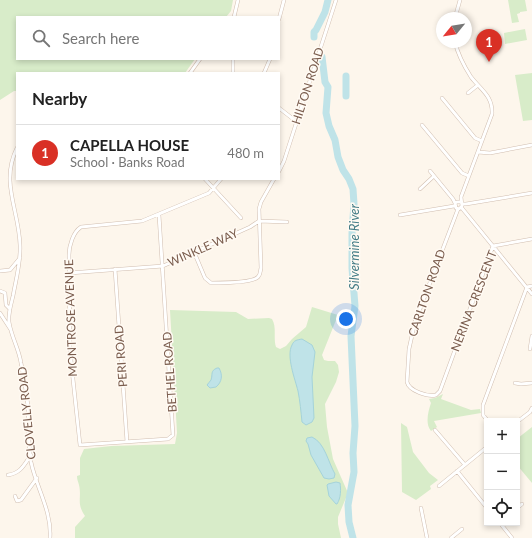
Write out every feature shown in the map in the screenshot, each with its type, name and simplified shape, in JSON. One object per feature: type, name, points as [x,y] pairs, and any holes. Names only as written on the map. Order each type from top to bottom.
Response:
[{"type":"street","points":[[234,16],[238,0]]},
{"type":"street","points":[[280,16],[284,0]]},
{"type":"street","name":"HILTON ROAD","points":[[280,169],[297,122],[336,0]]},
{"type":"street","points":[[457,12],[460,0]]},
{"type":"street","name":"CARLTON ROAD","points":[[440,390],[436,396],[431,396],[411,389],[408,386],[409,349],[416,318],[492,114],[492,106],[489,98],[464,66],[457,48]]},
{"type":"street","points":[[191,72],[199,60]]},
{"type":"street","points":[[233,60],[233,72]]},
{"type":"street","points":[[264,72],[270,60]]},
{"type":"street","points":[[468,93],[478,85]]},
{"type":"street","points":[[442,98],[475,138],[482,141]]},
{"type":"street","points":[[280,109],[297,122]]},
{"type":"street","points":[[422,125],[462,173],[469,176]]},
{"type":"street","points":[[478,152],[490,153],[532,145]]},
{"type":"street","name":"CLOVELLY ROAD","points":[[16,150],[10,165],[8,179],[11,202],[19,238],[20,258],[9,318],[11,330],[19,350],[28,406],[33,468],[45,506],[50,529],[50,538]]},
{"type":"street","points":[[430,171],[532,294]]},
{"type":"street","points":[[420,189],[434,176]]},
{"type":"street","points":[[206,180],[241,218]]},
{"type":"street","name":"MONTROSE AVENUE","points":[[80,445],[70,352],[69,273],[69,247],[79,228],[139,222],[209,193],[220,180]]},
{"type":"street","points":[[194,252],[205,278],[211,283],[248,281],[256,279],[260,272],[259,209],[261,202],[273,180]]},
{"type":"street","points":[[400,215],[532,193]]},
{"type":"street","name":"BETHEL ROAD","points":[[80,445],[168,439],[173,435],[159,215]]},
{"type":"street","points":[[259,221],[287,222]]},
{"type":"street","name":"WINKLE WAY","points":[[69,273],[163,266],[250,227],[259,221]]},
{"type":"street","name":"NERINA CRESCENT","points":[[440,390],[493,246],[532,239]]},
{"type":"street","points":[[0,271],[10,270],[20,258]]},
{"type":"street","name":"PERI ROAD","points":[[115,269],[127,442]]},
{"type":"street","points":[[527,287],[532,286]]},
{"type":"street","points":[[486,418],[483,415],[484,405],[527,287]]},
{"type":"street","points":[[0,291],[5,293],[6,305],[10,309]]},
{"type":"street","points":[[0,313],[11,330]]},
{"type":"street","points":[[530,349],[532,336]]},
{"type":"street","points":[[515,383],[532,383]]},
{"type":"street","points":[[520,420],[530,412],[532,408]]},
{"type":"street","points":[[435,430],[465,465]]},
{"type":"street","points":[[438,486],[484,449]]},
{"type":"street","points":[[8,475],[17,473],[31,455]]},
{"type":"street","points":[[457,471],[484,504]]},
{"type":"street","points":[[15,496],[17,501],[21,500],[36,478]]},
{"type":"street","points":[[421,508],[426,538]]},
{"type":"street","points":[[502,526],[512,538]]},
{"type":"street","points":[[451,538],[462,529]]},
{"type":"green space","points":[[0,0],[233,0],[231,11],[227,16],[16,16],[16,60],[194,60],[186,72],[16,72],[16,91],[0,100]]},
{"type":"green space","points":[[508,0],[525,0],[527,11],[517,14],[519,22],[512,23]]},
{"type":"green space","points":[[525,29],[527,40],[505,44],[504,33]]},
{"type":"green space","points":[[532,73],[532,120],[523,121],[515,75]]},
{"type":"green space","points":[[312,307],[338,315],[322,355],[324,360],[335,361],[338,365],[339,372],[336,382],[325,404],[327,427],[333,459],[348,493],[338,517],[341,538],[75,538],[75,527],[85,516],[80,504],[80,490],[77,480],[77,476],[80,475],[80,458],[84,449],[111,446],[175,444],[177,433],[170,310],[236,312],[248,319],[272,319],[276,347],[280,349],[286,346],[306,327]]},
{"type":"green space","points":[[443,394],[441,399],[471,410],[480,409],[481,413],[434,421],[437,427],[431,431],[428,425],[428,414],[431,403],[429,399]]},
{"type":"green space","points":[[401,423],[407,427],[413,452],[429,473],[438,480],[430,486],[431,489],[416,500],[402,492]]},
{"type":"green space","points":[[532,427],[532,483],[520,469],[520,436]]},
{"type":"water","points":[[302,339],[312,345],[315,352],[312,377],[314,418],[312,422],[306,425],[302,422],[299,395],[290,361],[290,350],[292,345],[296,340]]},
{"type":"water","points":[[219,368],[221,373],[221,381],[216,387],[210,388],[207,385],[211,380],[213,372]]},
{"type":"water","points":[[312,437],[323,448],[335,474],[334,478],[324,478],[311,455],[306,441],[307,438]]},
{"type":"water","points":[[336,482],[340,483],[341,488],[337,504],[329,496],[327,485]]},
{"type":"waterway","name":"Silvermine River","points":[[314,37],[314,32],[325,12],[328,0]]},
{"type":"waterway","name":"Silvermine River","points":[[322,57],[325,82],[328,87],[326,113],[329,126],[335,140],[338,157],[353,189],[354,204],[352,268],[355,306],[351,336],[355,426],[353,453],[354,472],[348,505],[349,522],[353,538]]},
{"type":"waterway","points":[[346,76],[346,96]]},
{"type":"place","name":"CAPELLA HOUSE","points":[[489,62]]}]
